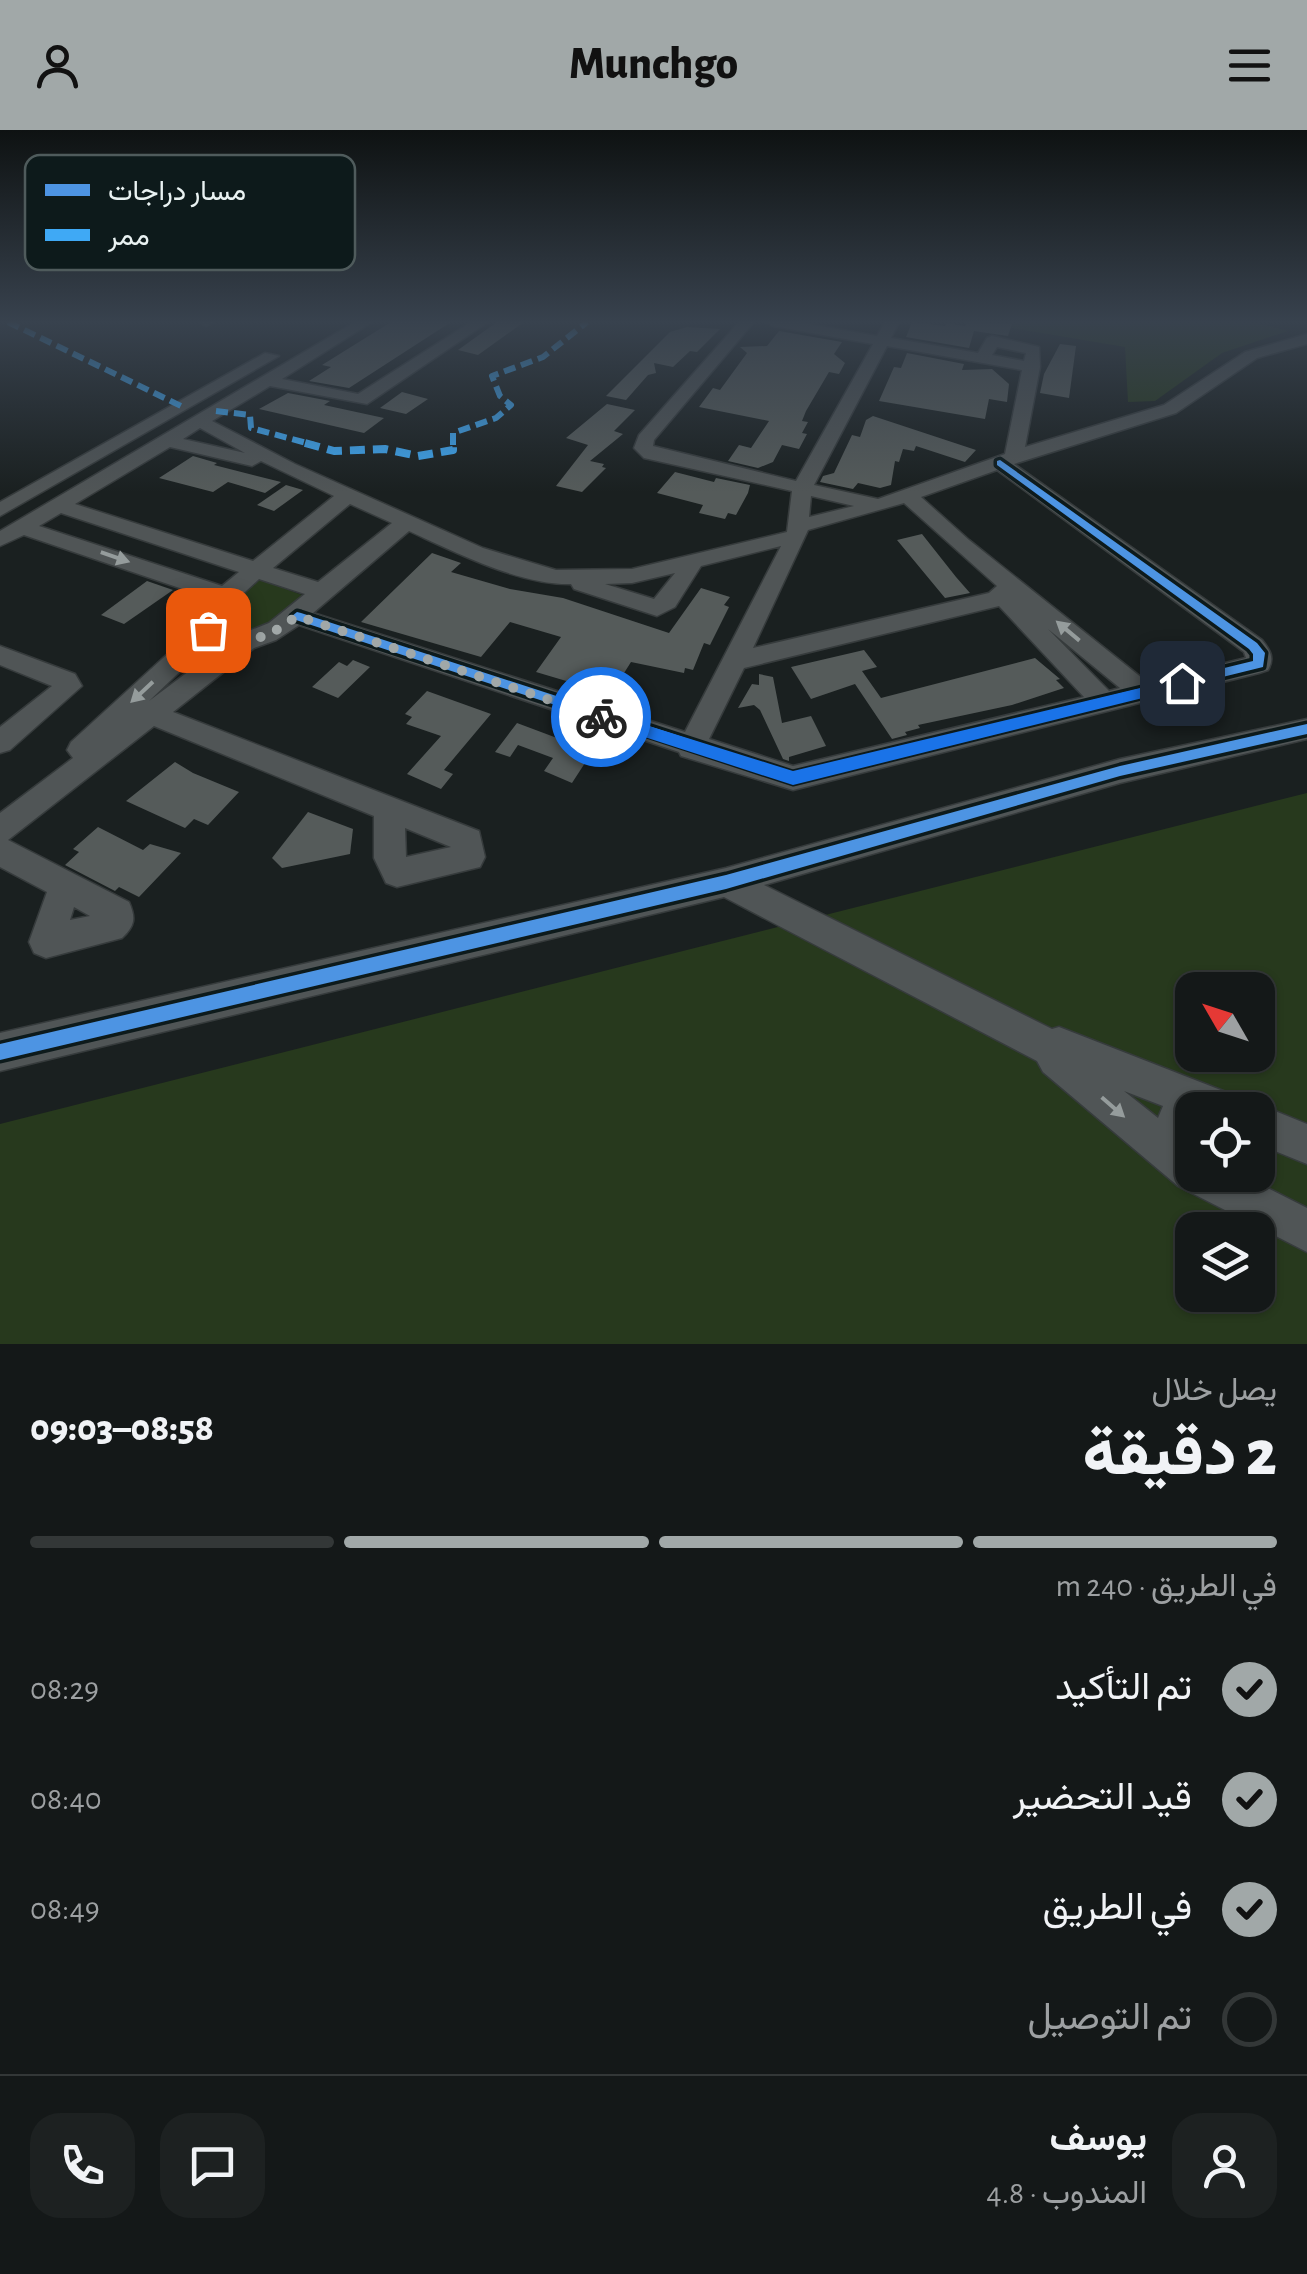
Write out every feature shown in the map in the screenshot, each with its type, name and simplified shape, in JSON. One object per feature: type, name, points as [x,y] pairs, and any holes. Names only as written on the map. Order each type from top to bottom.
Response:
[{"type":"street","points":[[0,510],[233,379]]},
{"type":"street","points":[[0,540],[265,380],[360,400],[393,379]]},
{"type":"street","points":[[698,379],[645,439],[642,448],[651,454],[880,506]]},
{"type":"street","points":[[691,748],[797,532],[802,488],[860,379]]},
{"type":"street","points":[[1007,460],[1029,379]]},
{"type":"street","points":[[566,579],[632,576],[797,532],[1170,408],[1214,379]]},
{"type":"street","points":[[199,421],[288,468],[476,552],[656,608],[667,602],[692,563]]},
{"type":"street","points":[[166,440],[288,468]]},
{"type":"street","points":[[297,616],[691,748],[793,778],[1259,664],[1259,653],[1007,460]]},
{"type":"street","points":[[0,828],[208,630],[207,614],[225,595],[348,495]]},
{"type":"street","points":[[908,496],[1014,596],[1105,702]]},
{"type":"street","points":[[58,505],[321,592]]},
{"type":"street","points":[[0,828],[244,642],[270,635],[297,616],[409,520]]},
{"type":"street","points":[[22,527],[225,595]]},
{"type":"street","points":[[1014,596],[1143,693]]},
{"type":"street","points":[[735,662],[1014,596]]},
{"type":"street","points":[[208,630],[244,642]]},
{"type":"street","points":[[0,655],[66,681],[69,686],[0,742]]},
{"type":"street","points":[[153,715],[389,808]]},
{"type":"street","points":[[0,1052],[726,882],[1120,771],[1307,728]]},
{"type":"street","points":[[0,851],[65,886]]},
{"type":"street","points":[[726,882],[1050,1048],[1059,1046],[1178,1092]]},
{"type":"street","points":[[1050,1048],[1053,1056],[1175,1157]]},
{"type":"street","points":[[1275,1131],[1307,1144]]},
{"type":"street","points":[[1234,1192],[1307,1231]]},
{"type":"green space","points":[[1127,379],[1186,379],[1155,401],[1128,402]]},
{"type":"green space","points":[[256,578],[302,595],[260,629],[208,618]]},
{"type":"green space","points":[[1307,793],[1307,1344],[0,1344],[0,1124]]},
{"type":"building","points":[[313,379],[363,379],[349,388],[309,381]]},
{"type":"building","points":[[623,379],[645,379],[626,400],[606,396]]},
{"type":"building","points":[[728,379],[825,379],[802,421],[808,422],[802,433],[807,434],[799,449],[782,445],[773,462],[758,468],[728,461],[739,445],[751,448],[769,421],[699,407],[713,388],[720,390]]},
{"type":"building","points":[[889,379],[1003,379],[1009,384],[1007,402],[989,399],[985,419],[879,401]]},
{"type":"building","points":[[1043,379],[1072,379],[1069,398],[1040,393]]},
{"type":"building","points":[[402,392],[428,399],[406,414],[380,408]]},
{"type":"building","points":[[288,393],[384,418],[364,433],[259,409]]},
{"type":"building","points":[[607,404],[635,410],[614,431],[623,434],[590,461],[606,468],[582,492],[556,486],[588,445],[566,438]]},
{"type":"building","points":[[873,416],[976,450],[965,462],[916,446],[914,451],[903,449],[899,462],[895,461],[891,485],[880,488],[858,483],[853,489],[820,482],[823,476],[834,473],[852,435],[860,437],[866,420]]},
{"type":"building","points":[[193,456],[281,482],[265,493],[228,482],[213,492],[159,478]]},
{"type":"building","points":[[675,472],[714,482],[716,478],[750,485],[736,515],[728,513],[725,519],[699,513],[703,505],[657,493]]},
{"type":"building","points":[[286,485],[303,490],[274,511],[257,505]]},
{"type":"building","points":[[922,534],[970,593],[945,598],[897,540]]},
{"type":"building","points":[[432,553],[461,563],[451,572],[510,589],[563,598],[669,633],[701,588],[730,597],[724,605],[729,607],[710,645],[704,643],[693,670],[685,668],[684,673],[631,662],[607,700],[570,688],[573,683],[536,672],[561,637],[510,622],[481,657],[361,622]]},
{"type":"building","points":[[147,581],[173,590],[124,624],[101,615]]},
{"type":"building","points":[[864,650],[877,667],[862,671],[881,698],[1035,658],[1060,679],[1056,680],[1064,688],[1012,705],[918,725],[920,728],[892,739],[855,684],[811,699],[791,667]]},
{"type":"building","points":[[353,660],[370,667],[338,698],[312,687],[339,662],[347,666]]},
{"type":"building","points":[[759,674],[773,677],[782,723],[811,716],[826,746],[789,757],[789,761],[783,759],[760,710],[754,705],[738,708],[752,684],[759,685]]},
{"type":"building","points":[[427,691],[491,714],[444,770],[453,774],[441,789],[407,774],[441,736],[406,724],[412,717],[405,714]]},
{"type":"building","points":[[517,723],[557,738],[560,733],[596,746],[572,783],[544,771],[553,758],[518,745],[510,757],[495,752]]},
{"type":"building","points":[[175,762],[239,792],[208,825],[194,819],[185,828],[126,801]]},
{"type":"building","points":[[308,812],[353,829],[350,854],[282,868],[272,858]]},
{"type":"building","points":[[98,827],[143,850],[150,844],[181,853],[139,897],[119,887],[115,891],[65,865],[79,852],[73,849]]},
{"type":"marked path","points":[[125,379],[181,406]]},
{"type":"marked path","points":[[216,411],[250,415],[251,428],[334,451],[385,449],[418,456],[453,450],[453,433],[496,418],[511,405],[500,396],[493,379]]},
{"type":"cycle path","points":[[297,616],[793,778],[1259,664],[1259,653],[1253,646],[1000,463]]},
{"type":"cycle path","points":[[0,1052],[726,882],[1120,771],[1307,729]]},
{"type":"way so far","points":[[208,630],[244,642],[270,635],[297,616],[601,717]]},
{"type":"route","points":[[601,717],[793,778],[1182,683]]}]
